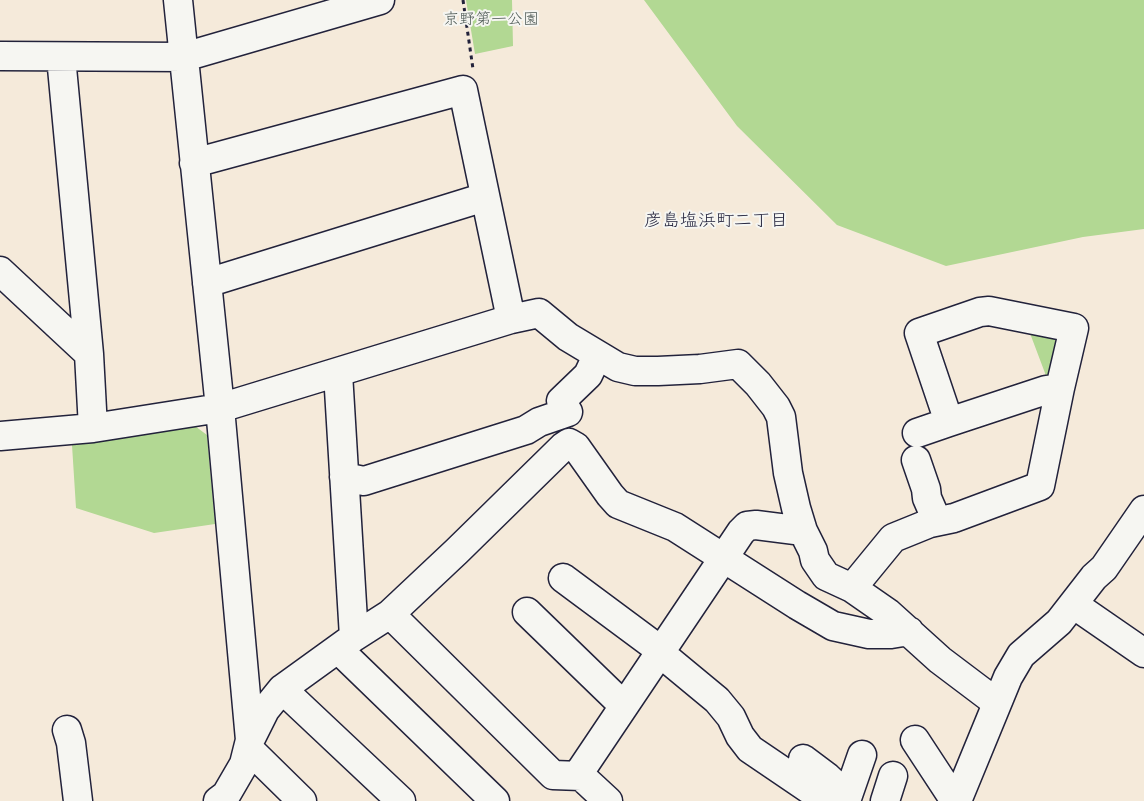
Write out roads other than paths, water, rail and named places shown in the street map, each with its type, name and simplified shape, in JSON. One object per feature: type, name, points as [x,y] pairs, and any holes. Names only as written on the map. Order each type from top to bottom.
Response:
[{"type":"street","points":[[178,0],[220,408],[249,744],[302,801]]},
{"type":"street","points":[[0,56],[184,57],[380,0]]},
{"type":"street","points":[[61,57],[94,428]]},
{"type":"street","points":[[194,163],[463,90],[511,319]]},
{"type":"street","points":[[207,283],[485,197]]},
{"type":"street","points":[[0,271],[88,354]]},
{"type":"street","points":[[0,436],[94,428],[220,408],[539,312],[568,337],[618,367],[635,371],[658,371],[700,369],[738,364],[758,384],[776,407],[781,417],[788,473],[803,531],[813,551],[815,560],[826,576],[852,588],[888,613],[940,660],[997,703]]},
{"type":"street","points":[[852,588],[893,538],[1040,486],[1074,328],[989,312],[980,312],[919,333],[949,422]]},
{"type":"street","points":[[344,477],[364,481],[526,430],[540,422],[568,412],[561,401],[588,375],[597,356]]},
{"type":"street","points":[[338,373],[344,477],[346,643],[495,801]]},
{"type":"street","points":[[937,521],[927,498],[916,446],[949,422],[1046,390],[1060,388]]},
{"type":"street","points":[[218,801],[226,795],[244,764],[249,744],[265,710],[282,689],[390,614],[569,443],[576,446],[618,504],[675,527],[833,626],[869,634],[891,634],[908,631]]},
{"type":"street","points":[[956,801],[1008,677],[1021,655],[1059,622],[1094,577],[1104,568],[1144,510]]},
{"type":"street","points":[[576,776],[723,557],[747,526],[756,525],[803,531]]},
{"type":"street","points":[[563,578],[660,651],[724,708],[731,716],[744,743],[794,766],[841,799],[862,755]]},
{"type":"street","points":[[1073,604],[1144,653]]},
{"type":"street","points":[[527,612],[624,706]]},
{"type":"street","points":[[390,614],[553,775],[581,776],[608,801]]},
{"type":"street","points":[[282,689],[401,801]]},
{"type":"street","points":[[67,730],[71,743],[78,801]]},
{"type":"street","points":[[915,740],[956,801]]},
{"type":"district","name":"彦島塩浜町二丁目","points":[[716,223]]},
{"type":"park label","name":"京野第一公園","points":[[491,22]]}]
